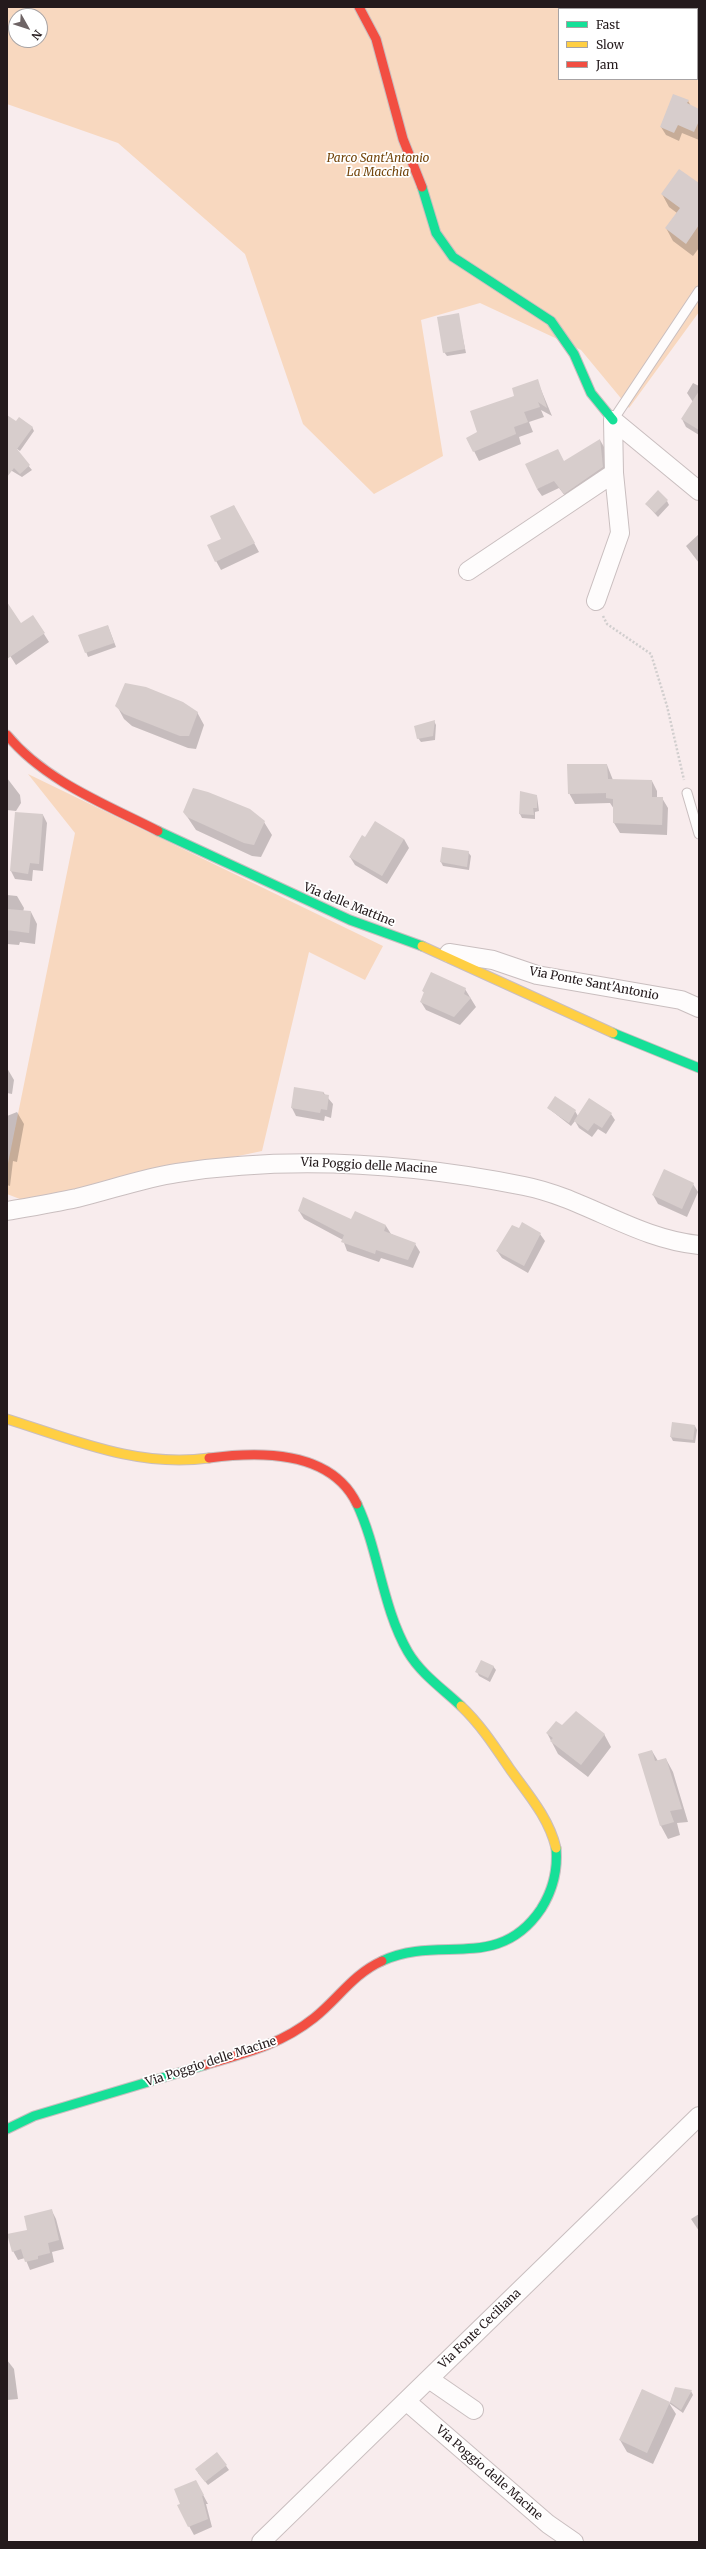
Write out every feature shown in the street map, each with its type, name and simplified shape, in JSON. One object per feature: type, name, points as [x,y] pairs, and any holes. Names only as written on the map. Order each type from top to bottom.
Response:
[{"type":"street","points":[[359,7],[376,39],[403,139],[424,194],[436,233],[453,257],[551,321],[574,354],[592,393],[613,420],[699,491]]},
{"type":"street","points":[[596,601],[620,533],[614,473],[613,420]]},
{"type":"street","points":[[468,571],[614,473]]},
{"type":"street","name":"Via delle Mattine","points":[[7,735],[21,752],[75,790],[198,851],[350,920],[437,952],[586,1022],[699,1068]]},
{"type":"street","name":"Via Ponte Sant'Antonio","points":[[437,952],[493,960],[537,975],[681,1000],[699,1008]]},
{"type":"street","name":"Via Poggio delle Macine","points":[[7,1211],[76,1198],[175,1173],[270,1162],[334,1162],[397,1166],[459,1173],[533,1188],[567,1199],[627,1227],[666,1239],[699,1245]]},
{"type":"street","name":"Via Poggio delle Macine","points":[[7,1419],[123,1454],[152,1459],[207,1459],[250,1453],[303,1462],[320,1468],[336,1477],[351,1493],[366,1522],[394,1625],[416,1666],[483,1729],[548,1821],[556,1842],[558,1858],[550,1894],[541,1910],[518,1935],[506,1942],[407,1953],[387,1958],[366,1968],[350,1980],[321,2012],[299,2030],[270,2046],[48,2112],[7,2129]]},
{"type":"street","name":"Via Fonte Ceciliana","points":[[261,2542],[699,2116]]},
{"type":"street","points":[[429,2379],[474,2410]]},
{"type":"street","name":"Via Poggio delle Macine","points":[[406,2401],[548,2524],[574,2542]]},
{"type":"lane","points":[[613,420],[699,291]]},
{"type":"lane","points":[[687,793],[699,834]]},
{"type":"lane","name":"Via Ponte Sant'Antonio","points":[[681,1000],[699,998]]},
{"type":"path","points":[[596,601],[607,624],[651,654],[667,706],[687,793]]},
{"type":"green space","name":"Parco Sant'Antonio La Macchia","points":[[7,7],[699,7],[699,312],[629,408],[581,350],[480,303],[421,320],[443,456],[374,494],[303,424],[245,254],[118,143],[7,104]]},
{"type":"green space","points":[[28,774],[383,946],[365,980],[309,952],[262,1151],[25,1201],[7,1194],[7,1168],[75,833]]},
{"type":"building","points":[[673,94],[689,100],[687,103],[699,109],[699,121],[694,132],[678,125],[674,133],[660,127]]},
{"type":"building","points":[[679,169],[699,183],[699,225],[686,244],[665,228],[680,208],[661,194]]},
{"type":"building","points":[[459,313],[465,349],[443,353],[437,317]]},
{"type":"building","points":[[538,379],[547,408],[538,402],[540,407],[524,412],[528,422],[514,427],[516,434],[473,452],[466,438],[477,432],[470,411],[514,396],[512,388]]},
{"type":"building","points":[[699,391],[699,430],[681,419]]},
{"type":"building","points":[[7,415],[16,421],[19,417],[33,427],[17,449],[30,465],[20,474],[14,468],[7,477]]},
{"type":"building","points":[[600,439],[603,467],[564,494],[554,481],[537,489],[525,464],[558,449],[564,461]]},
{"type":"building","points":[[658,490],[668,500],[655,513],[645,504]]},
{"type":"building","points":[[234,505],[255,543],[215,562],[207,545],[221,539],[210,516]]},
{"type":"building","points":[[7,602],[21,623],[33,615],[45,633],[7,659]]},
{"type":"building","points":[[108,625],[114,643],[85,653],[78,635]]},
{"type":"building","points":[[125,683],[146,687],[183,702],[198,712],[189,736],[180,736],[124,714],[115,706]]},
{"type":"building","points":[[435,720],[433,736],[417,739],[414,726]]},
{"type":"building","points":[[567,764],[607,764],[608,779],[652,780],[652,797],[663,797],[662,825],[613,823],[613,799],[606,798],[606,793],[568,794]]},
{"type":"building","points":[[193,788],[208,792],[250,809],[265,821],[254,845],[244,843],[187,817],[183,812]]},
{"type":"building","points":[[520,791],[537,795],[537,808],[533,808],[534,815],[519,814]]},
{"type":"building","points":[[15,812],[43,814],[39,864],[30,863],[28,874],[10,871]]},
{"type":"building","points":[[375,821],[404,839],[382,876],[349,857],[362,835],[365,837]]},
{"type":"building","points":[[442,847],[469,851],[467,867],[440,862]]},
{"type":"building","points":[[7,909],[31,911],[29,933],[7,930]]},
{"type":"building","points":[[431,972],[466,988],[464,994],[471,998],[454,1017],[420,1002],[424,992],[422,991]]},
{"type":"building","points":[[294,1087],[324,1092],[323,1094],[329,1095],[327,1110],[321,1109],[320,1113],[291,1108]]},
{"type":"building","points":[[555,1096],[576,1110],[569,1123],[547,1108]]},
{"type":"building","points":[[589,1098],[612,1113],[602,1128],[594,1123],[588,1131],[574,1121]]},
{"type":"building","points":[[664,1169],[694,1183],[682,1209],[652,1195]]},
{"type":"building","points":[[303,1197],[351,1219],[355,1211],[386,1225],[384,1231],[416,1243],[408,1260],[376,1250],[375,1254],[341,1242],[344,1235],[298,1211]]},
{"type":"building","points":[[522,1222],[541,1233],[524,1266],[496,1251],[512,1225],[519,1228]]},
{"type":"building","points":[[672,1422],[695,1425],[693,1440],[670,1437]]},
{"type":"building","points":[[481,1660],[494,1666],[488,1678],[475,1672]]},
{"type":"building","points":[[576,1711],[605,1734],[581,1765],[550,1741],[553,1738],[546,1733],[556,1721],[562,1725]]},
{"type":"building","points":[[652,1750],[655,1761],[666,1758],[682,1809],[670,1811],[674,1822],[660,1826],[638,1754]]},
{"type":"building","points":[[52,2209],[59,2240],[48,2243],[50,2253],[38,2256],[38,2259],[25,2262],[21,2249],[12,2252],[7,2234],[27,2230],[24,2216]]},
{"type":"building","points":[[675,2387],[692,2390],[681,2410],[670,2402]]},
{"type":"building","points":[[642,2389],[670,2402],[647,2453],[619,2440]]},
{"type":"building","points":[[217,2452],[227,2465],[205,2482],[195,2469]]},
{"type":"building","points":[[196,2480],[204,2495],[202,2496],[208,2519],[188,2527],[177,2505],[180,2504],[174,2489]]},
{"type":"traffic: fast","points":[[422,187],[436,233],[453,257],[551,321],[574,354],[591,393],[613,420]]},
{"type":"traffic: fast","points":[[158,831],[350,920],[422,946]]},
{"type":"traffic: fast","points":[[613,1033],[699,1068]]},
{"type":"traffic: fast","points":[[357,1504],[371,1541],[386,1598],[399,1635],[408,1652],[419,1667],[461,1706]]},
{"type":"traffic: fast","points":[[382,1961],[403,1954],[425,1950],[467,1949],[487,1946],[506,1940],[524,1929],[541,1909],[549,1895],[554,1880],[556,1848]]},
{"type":"traffic: fast","points":[[7,2129],[34,2116],[205,2065]]},
{"type":"traffic: slow","points":[[422,946],[613,1033]]},
{"type":"traffic: slow","points":[[7,1419],[82,1443],[132,1456],[183,1460],[209,1458]]},
{"type":"traffic: slow","points":[[461,1706],[487,1736],[531,1797],[543,1816],[553,1837],[556,1848]]},
{"type":"traffic: jam","points":[[359,7],[376,39],[403,139],[422,187]]},
{"type":"traffic: jam","points":[[7,735],[39,766],[97,801],[158,831]]},
{"type":"traffic: jam","points":[[209,1458],[271,1455],[292,1458],[312,1464],[330,1473],[345,1486],[357,1504]]},
{"type":"traffic: jam","points":[[205,2065],[262,2047],[288,2035],[323,2011],[354,1980],[372,1966],[382,1961]]}]
